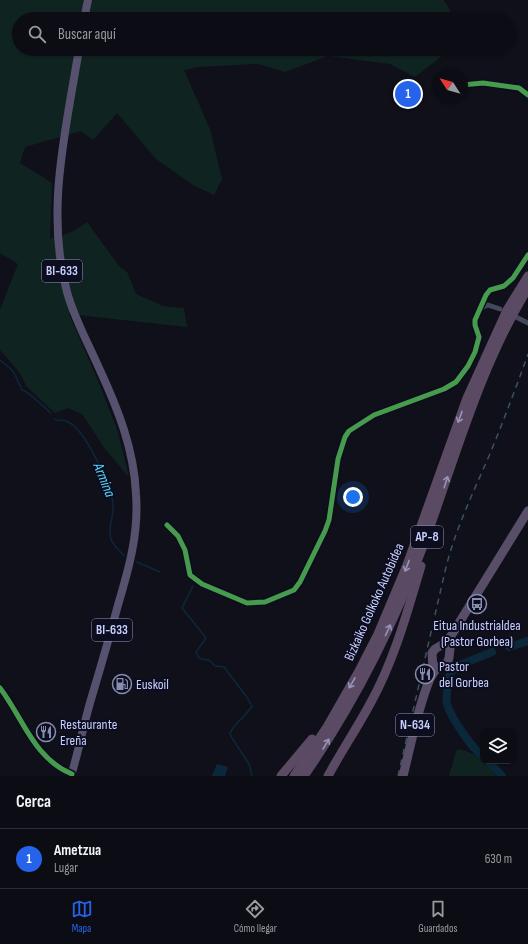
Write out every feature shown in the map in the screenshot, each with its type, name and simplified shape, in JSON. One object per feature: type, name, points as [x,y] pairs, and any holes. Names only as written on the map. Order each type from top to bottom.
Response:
[{"type":"highway","name":"Bizkaiko Golkoko Autobidea","points":[[294,776],[317,743],[359,671],[394,598],[467,398],[507,310],[528,276]]},
{"type":"highway","name":"Bizkaiko Golkoko Autobidea","points":[[304,776],[326,743],[368,672],[409,582],[440,501],[462,432],[482,383],[516,308],[528,288]]},
{"type":"highway","points":[[328,776],[370,704],[398,644],[440,501]]},
{"type":"highway","name":"N-634","points":[[436,663],[448,662],[450,657],[449,646],[452,636],[528,511]]},
{"type":"highway","name":"N-634","points":[[403,776],[416,719],[436,663],[432,656],[433,651],[452,636]]},
{"type":"highway","points":[[440,647],[446,649],[449,654]]},
{"type":"highway","points":[[281,776],[303,752],[325,721],[340,704]]},
{"type":"main road","points":[[85,12],[88,0]]},
{"type":"main road","name":"BI-633","points":[[71,775],[130,564],[137,511],[133,466],[126,435],[115,403],[74,312],[64,279],[58,246],[57,212],[59,178],[78,56]]},
{"type":"street","points":[[468,84],[483,82],[519,88],[528,95]]},
{"type":"street","points":[[167,525],[178,536],[185,550],[190,575],[202,584],[247,603],[265,602],[294,590],[300,582],[329,520],[338,459],[344,437],[374,415],[444,389],[456,382],[468,366],[478,342],[479,337],[475,320],[486,295],[490,290],[504,286],[513,278],[528,255]]},
{"type":"street","points":[[486,295],[488,305]]},
{"type":"street","points":[[480,309],[488,305],[500,309]]},
{"type":"street","points":[[516,317],[528,323]]},
{"type":"street","points":[[0,688],[23,726],[40,750],[52,762],[71,775]]},
{"type":"green space","points":[[0,0],[444,0],[451,12],[12,12],[12,56],[328,56],[285,72],[258,64],[199,67],[184,70],[210,129],[222,179],[214,195],[193,185],[156,159],[117,113],[93,140],[81,131],[25,147],[20,163],[52,183],[50,239],[74,231],[87,222],[119,266],[127,272],[136,294],[163,306],[184,308],[187,327],[69,314],[117,429],[129,477],[105,449],[83,415],[68,408],[55,413],[27,387],[20,373],[0,350],[0,310],[18,264],[0,253]]},
{"type":"green space","points":[[328,56],[442,56],[415,77],[390,64]]},
{"type":"green space","points":[[457,749],[474,755],[480,760],[480,764],[485,764],[496,776],[449,776]]},
{"type":"water","points":[[217,764],[228,767],[225,776],[212,776]]},
{"type":"waterway","name":"Armina","points":[[0,360],[14,373],[22,390],[32,396],[51,413]]},
{"type":"waterway","name":"Armina","points":[[55,419],[63,420],[76,428],[87,443],[99,465],[112,498],[113,510],[110,531],[111,539],[124,556]]},
{"type":"waterway","name":"Armina","points":[[137,562],[160,572]]},
{"type":"waterway","name":"Armina","points":[[193,586],[182,608],[206,638],[196,652],[201,659],[209,660],[215,666],[224,667],[252,706],[234,726],[230,733],[249,764],[252,776]]},
{"type":"waterway","points":[[509,647],[528,641]]},
{"type":"waterway","points":[[480,755],[457,725],[447,704],[447,693],[450,673],[460,665],[492,652]]},
{"type":"waterway","points":[[491,764],[502,776]]},
{"type":"railway","points":[[398,776],[450,553],[465,511],[489,456],[528,354]]},
{"type":"cycle path","points":[[468,84],[483,83],[519,88],[528,95]]},
{"type":"cycle path","points":[[167,525],[178,536],[185,550],[190,575],[202,584],[247,603],[265,602],[294,590],[300,582],[329,520],[338,459],[345,437],[349,431],[374,415],[444,389],[456,382],[468,366],[475,352],[479,337],[475,320],[486,295],[490,290],[504,286],[513,278],[528,255]]},
{"type":"cycle path","points":[[0,688],[30,737],[39,748],[59,767],[72,774]]},
{"type":"place","name":"Ametzua","points":[[408,94]]},
{"type":"place","name":"Eitua Industrialdea (Pastor Gorbea)","points":[[477,604]]},
{"type":"place","name":"Pastor del Gorbea","points":[[425,674]]},
{"type":"place","name":"Euskoil","points":[[122,684]]},
{"type":"place","name":"Restaurante Ereña","points":[[46,732]]}]
